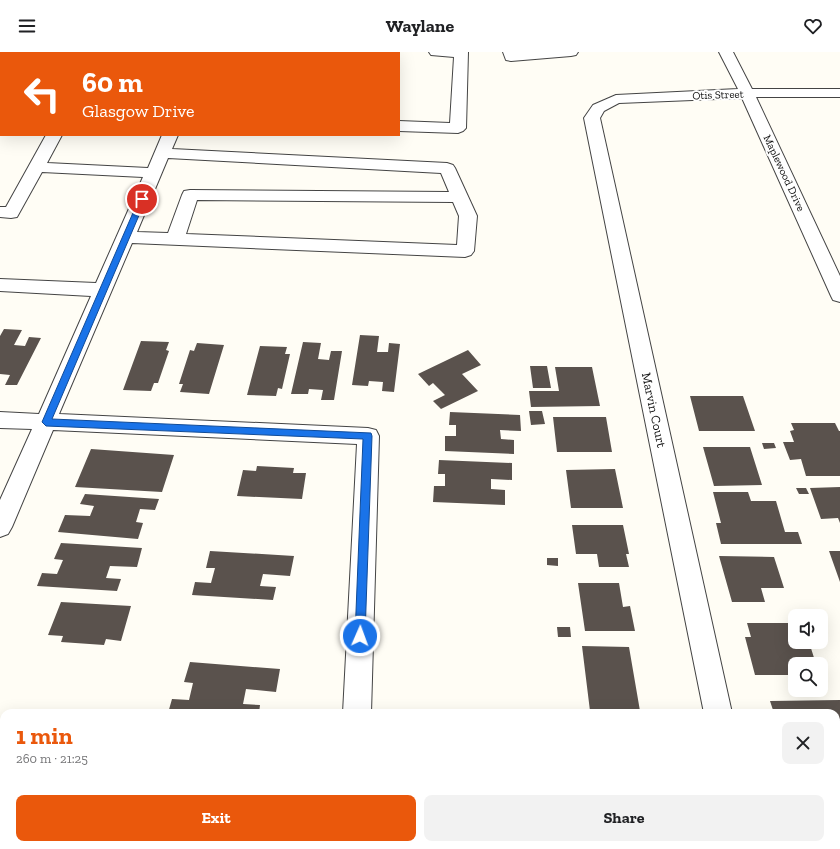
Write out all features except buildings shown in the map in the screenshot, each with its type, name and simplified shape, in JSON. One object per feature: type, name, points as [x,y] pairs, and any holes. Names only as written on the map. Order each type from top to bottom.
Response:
[{"type":"street","points":[[400,126],[458,128],[461,52],[436,52]]},
{"type":"street","points":[[510,52],[511,57],[571,52]]},
{"type":"street","name":"Maplewood Drive","points":[[726,52],[747,93],[840,296]]},
{"type":"street","name":"Otis Street","points":[[598,108],[616,99],[747,93],[840,93]]},
{"type":"street","name":"Marvin Court","points":[[598,108],[592,118],[717,709]]},
{"type":"street","points":[[0,212],[11,212],[53,136]]},
{"type":"street","points":[[0,527],[170,136]]},
{"type":"street","points":[[126,237],[465,251],[468,216],[458,198],[447,168],[162,153]]},
{"type":"street","points":[[36,167],[154,173]]},
{"type":"street","points":[[175,239],[190,195],[458,198]]},
{"type":"street","points":[[0,285],[104,290]]},
{"type":"street","points":[[0,420],[368,436],[357,709]]},
{"type":"route","points":[[142,199],[46,422],[368,436],[360,636]]}]
